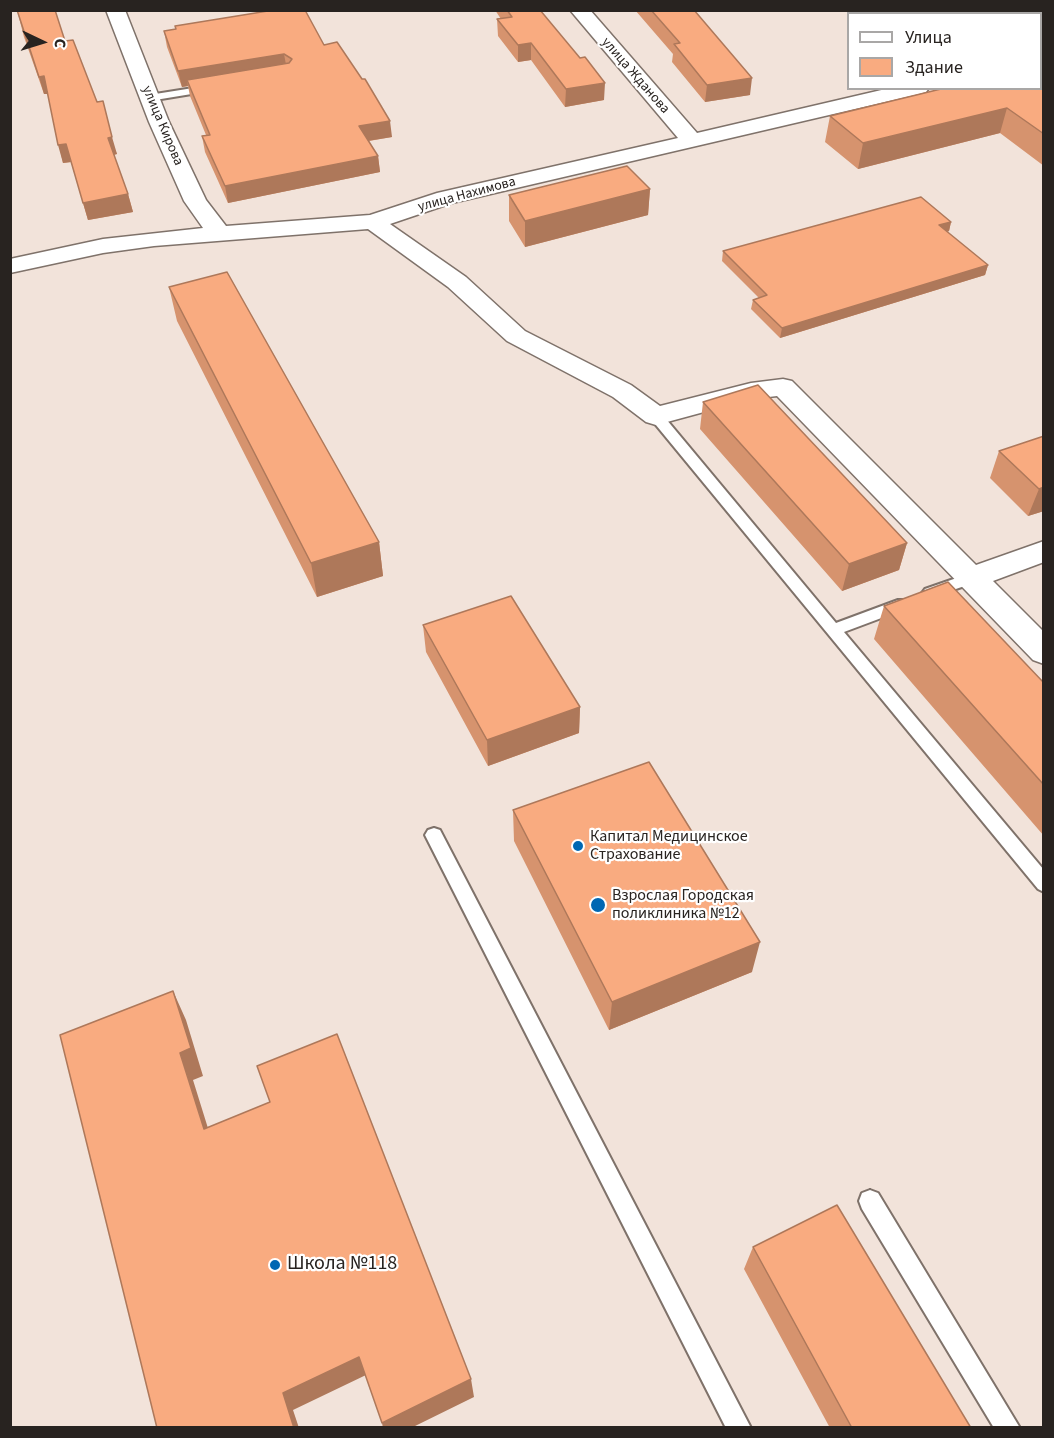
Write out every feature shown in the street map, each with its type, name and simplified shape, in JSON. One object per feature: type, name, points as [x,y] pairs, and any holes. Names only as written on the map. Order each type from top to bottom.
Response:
[{"type":"street","name":"улица Кирова","points":[[115,10],[149,98],[195,201],[220,235]]},
{"type":"street","name":"улица Жданова","points":[[579,10],[692,141]]},
{"type":"street","name":"улица Нахимова","points":[[10,266],[104,246],[154,239],[373,222],[445,198],[910,90]]},
{"type":"street","points":[[373,222],[457,282],[516,336],[622,390],[656,416],[751,391],[783,387],[1044,652]]},
{"type":"street","points":[[971,578],[1044,551]]},
{"type":"lane","points":[[149,98],[218,87]]},
{"type":"lane","points":[[656,416],[1044,884]]},
{"type":"lane","points":[[833,630],[971,578]]},
{"type":"lane","points":[[434,835],[740,1428]]},
{"type":"lane","points":[[870,1201],[1008,1428]]},
{"type":"building","points":[[17,10],[55,10],[65,41],[73,40],[97,102],[103,101],[112,137],[108,138],[128,194],[83,203],[66,144],[58,145],[44,76],[39,77]]},
{"type":"building","points":[[274,10],[305,10],[324,45],[337,42],[362,79],[365,79],[390,121],[359,126],[378,156],[225,186],[202,136],[210,135],[187,80],[289,63],[292,59],[284,54],[178,71],[164,31],[176,29],[175,26]]},
{"type":"building","points":[[507,10],[540,10],[580,58],[585,57],[605,83],[566,89],[531,43],[518,45],[497,19],[512,17]]},
{"type":"building","points":[[651,10],[694,10],[752,78],[707,85],[674,44],[680,43]]},
{"type":"building","points":[[1042,88],[1044,90],[1044,134],[1007,108],[863,143],[830,116],[937,90],[1042,90]]},
{"type":"building","points":[[627,166],[650,189],[525,221],[509,195]]},
{"type":"building","points":[[921,197],[951,222],[939,225],[988,265],[782,328],[753,300],[767,295],[723,251]]},
{"type":"building","points":[[227,272],[379,542],[311,563],[169,287]]},
{"type":"building","points":[[758,385],[907,543],[849,564],[703,402]]},
{"type":"building","points":[[1044,436],[1044,487],[1039,489],[999,451]]},
{"type":"building","points":[[948,582],[1044,683],[1044,785],[884,606]]},
{"type":"building","points":[[511,596],[580,707],[487,740],[423,625]]},
{"type":"building","name":"Взрослая Городская поликлиника №12","points":[[649,762],[760,942],[612,1002],[513,810]]},
{"type":"building","name":"Школа №118","points":[[173,991],[191,1048],[180,1053],[204,1129],[270,1102],[257,1066],[337,1034],[471,1379],[382,1423],[359,1357],[283,1393],[294,1428],[157,1428],[60,1035]]},
{"type":"building","points":[[837,1205],[971,1428],[852,1428],[753,1247]]},
{"type":"place","name":"Капитал Медицинское Страхование","points":[[578,846]]},
{"type":"place","name":"Взрослая Городская поликлиника №12","points":[[598,905]]},
{"type":"place","name":"Школа №118","points":[[275,1265]]}]
